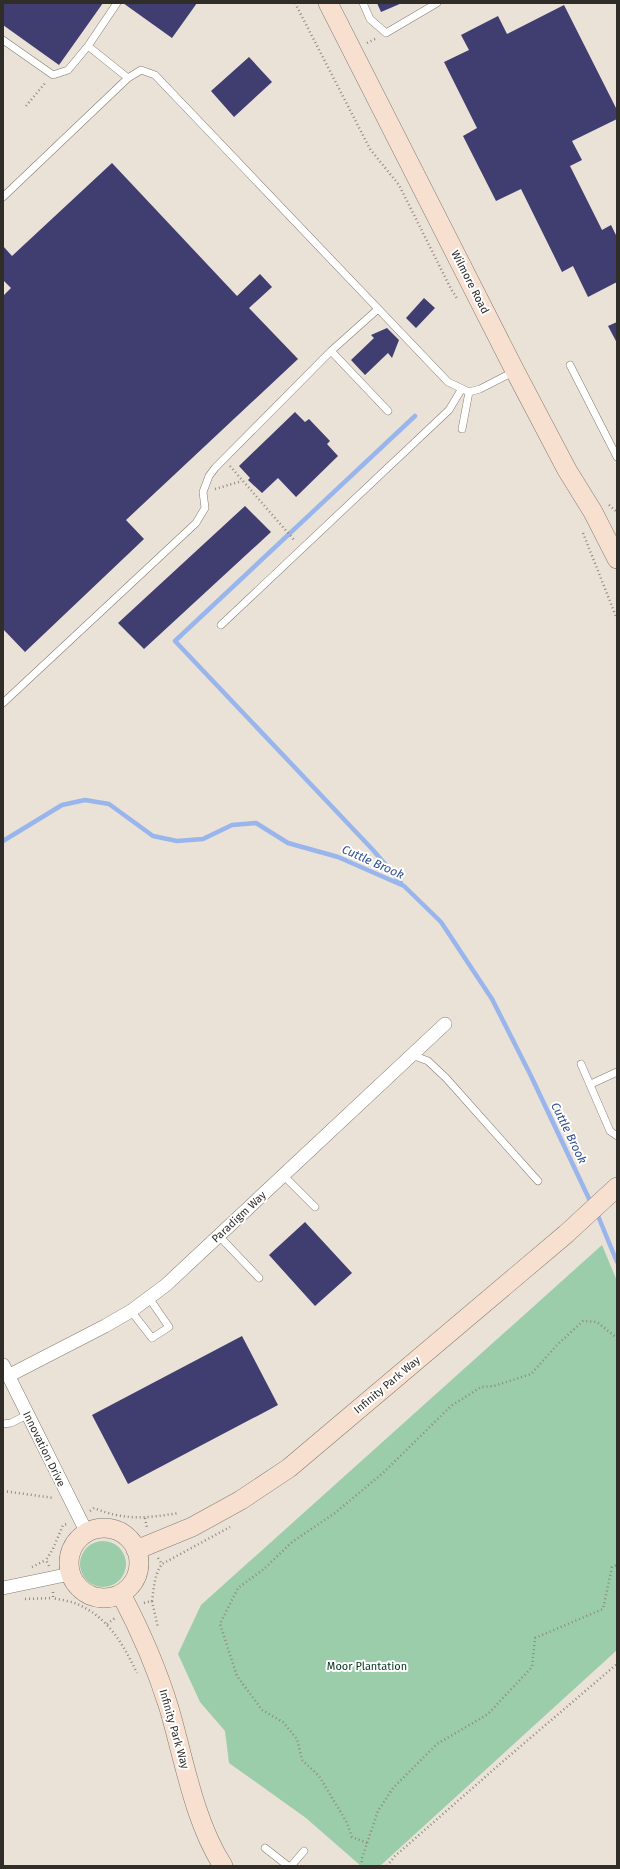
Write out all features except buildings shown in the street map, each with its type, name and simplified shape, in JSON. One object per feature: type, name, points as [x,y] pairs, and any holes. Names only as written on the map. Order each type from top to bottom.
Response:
[{"type":"street","name":"Wilmore Road","points":[[328,3],[515,371],[567,470],[593,512],[617,559]]},
{"type":"street","name":"Paradigm Way","points":[[6,1370],[81,1339],[131,1311],[166,1285],[284,1176],[444,1024]]},
{"type":"street","name":"Infinity Park Way","points":[[136,1550],[192,1527],[241,1500],[289,1468],[566,1234],[614,1190]]},
{"type":"street","name":"Innovation Drive","points":[[6,1370],[69,1500],[87,1533]]},
{"type":"street","points":[[98,1529],[109,1529],[120,1533],[129,1540],[136,1550],[139,1562],[137,1575],[131,1586],[121,1594],[109,1598],[97,1598],[85,1593],[76,1585],[70,1574],[69,1562],[71,1550],[77,1540],[87,1533],[98,1529]]},
{"type":"street","points":[[3,1588],[70,1574]]},
{"type":"street","name":"Infinity Park Way","points":[[121,1594],[142,1635],[156,1670],[169,1707],[195,1800],[207,1835],[223,1866]]},
{"type":"lane","points":[[3,40],[53,75],[68,70],[88,46],[117,3]]},
{"type":"lane","points":[[363,3],[370,19],[386,33],[437,3]]},
{"type":"lane","points":[[88,46],[128,78]]},
{"type":"lane","points":[[3,197],[128,78],[141,70],[155,75],[448,382],[461,390],[469,392],[480,389],[515,371]]},
{"type":"lane","points":[[3,703],[196,523],[205,508],[203,492],[208,476],[331,351],[378,309]]},
{"type":"lane","points":[[331,351],[388,411]]},
{"type":"lane","points":[[570,365],[617,457]]},
{"type":"lane","points":[[221,625],[449,410],[461,390]]},
{"type":"lane","points":[[462,429],[469,392]]},
{"type":"lane","points":[[412,1055],[428,1060],[446,1078],[538,1181]]},
{"type":"lane","points":[[581,1064],[591,1084],[610,1131],[617,1136]]},
{"type":"lane","points":[[591,1084],[617,1072]]},
{"type":"lane","points":[[284,1176],[315,1207]]},
{"type":"lane","points":[[219,1236],[259,1278]]},
{"type":"lane","points":[[131,1311],[152,1338],[169,1327],[149,1298]]},
{"type":"lane","points":[[3,1424],[11,1423],[27,1415]]},
{"type":"lane","points":[[265,1848],[289,1866],[304,1851]]},
{"type":"path","points":[[295,3],[370,149],[399,185],[459,301]]},
{"type":"path","points":[[352,50],[386,33]]},
{"type":"path","points":[[26,106],[53,75]]},
{"type":"path","points":[[224,460],[296,542]]},
{"type":"path","points":[[203,492],[242,481]]},
{"type":"path","points":[[367,1843],[352,1837],[346,1821],[319,1776],[302,1760],[297,1739],[283,1722],[262,1710],[237,1676],[220,1624],[234,1595],[238,1588],[264,1569],[292,1542],[335,1513],[383,1473],[451,1406],[481,1387],[494,1386],[531,1374],[558,1344],[583,1321],[597,1322],[617,1338]]},
{"type":"path","points":[[3,1491],[69,1500]]},
{"type":"path","points":[[361,1866],[378,1811],[393,1788],[437,1744],[488,1714],[532,1667],[535,1638],[603,1609],[612,1567],[617,1565]]},
{"type":"path","points":[[17,1600],[53,1598]]},
{"type":"path","points":[[387,1866],[395,1856],[617,1664]]},
{"type":"green space","name":"Moor Plantation","points":[[602,1245],[617,1281],[617,1650],[380,1866],[361,1866],[306,1818],[229,1763],[225,1731],[200,1702],[178,1654],[201,1605]]},
{"type":"green space","points":[[103,1541],[116,1545],[122,1551],[126,1564],[122,1577],[116,1583],[103,1587],[90,1583],[84,1577],[80,1564],[84,1551],[90,1545]]},
{"type":"waterway","points":[[401,883],[373,850],[175,641],[415,416]]},
{"type":"waterway","name":"Cuttle Brook","points":[[3,841],[62,805],[85,800],[109,804],[153,836],[177,841],[203,839],[232,825],[256,823],[288,843],[338,857],[404,886],[441,922],[492,999],[531,1076],[592,1205]]},
{"type":"waterway","name":"Cuttle Brook","points":[[596,1211],[617,1262]]}]
